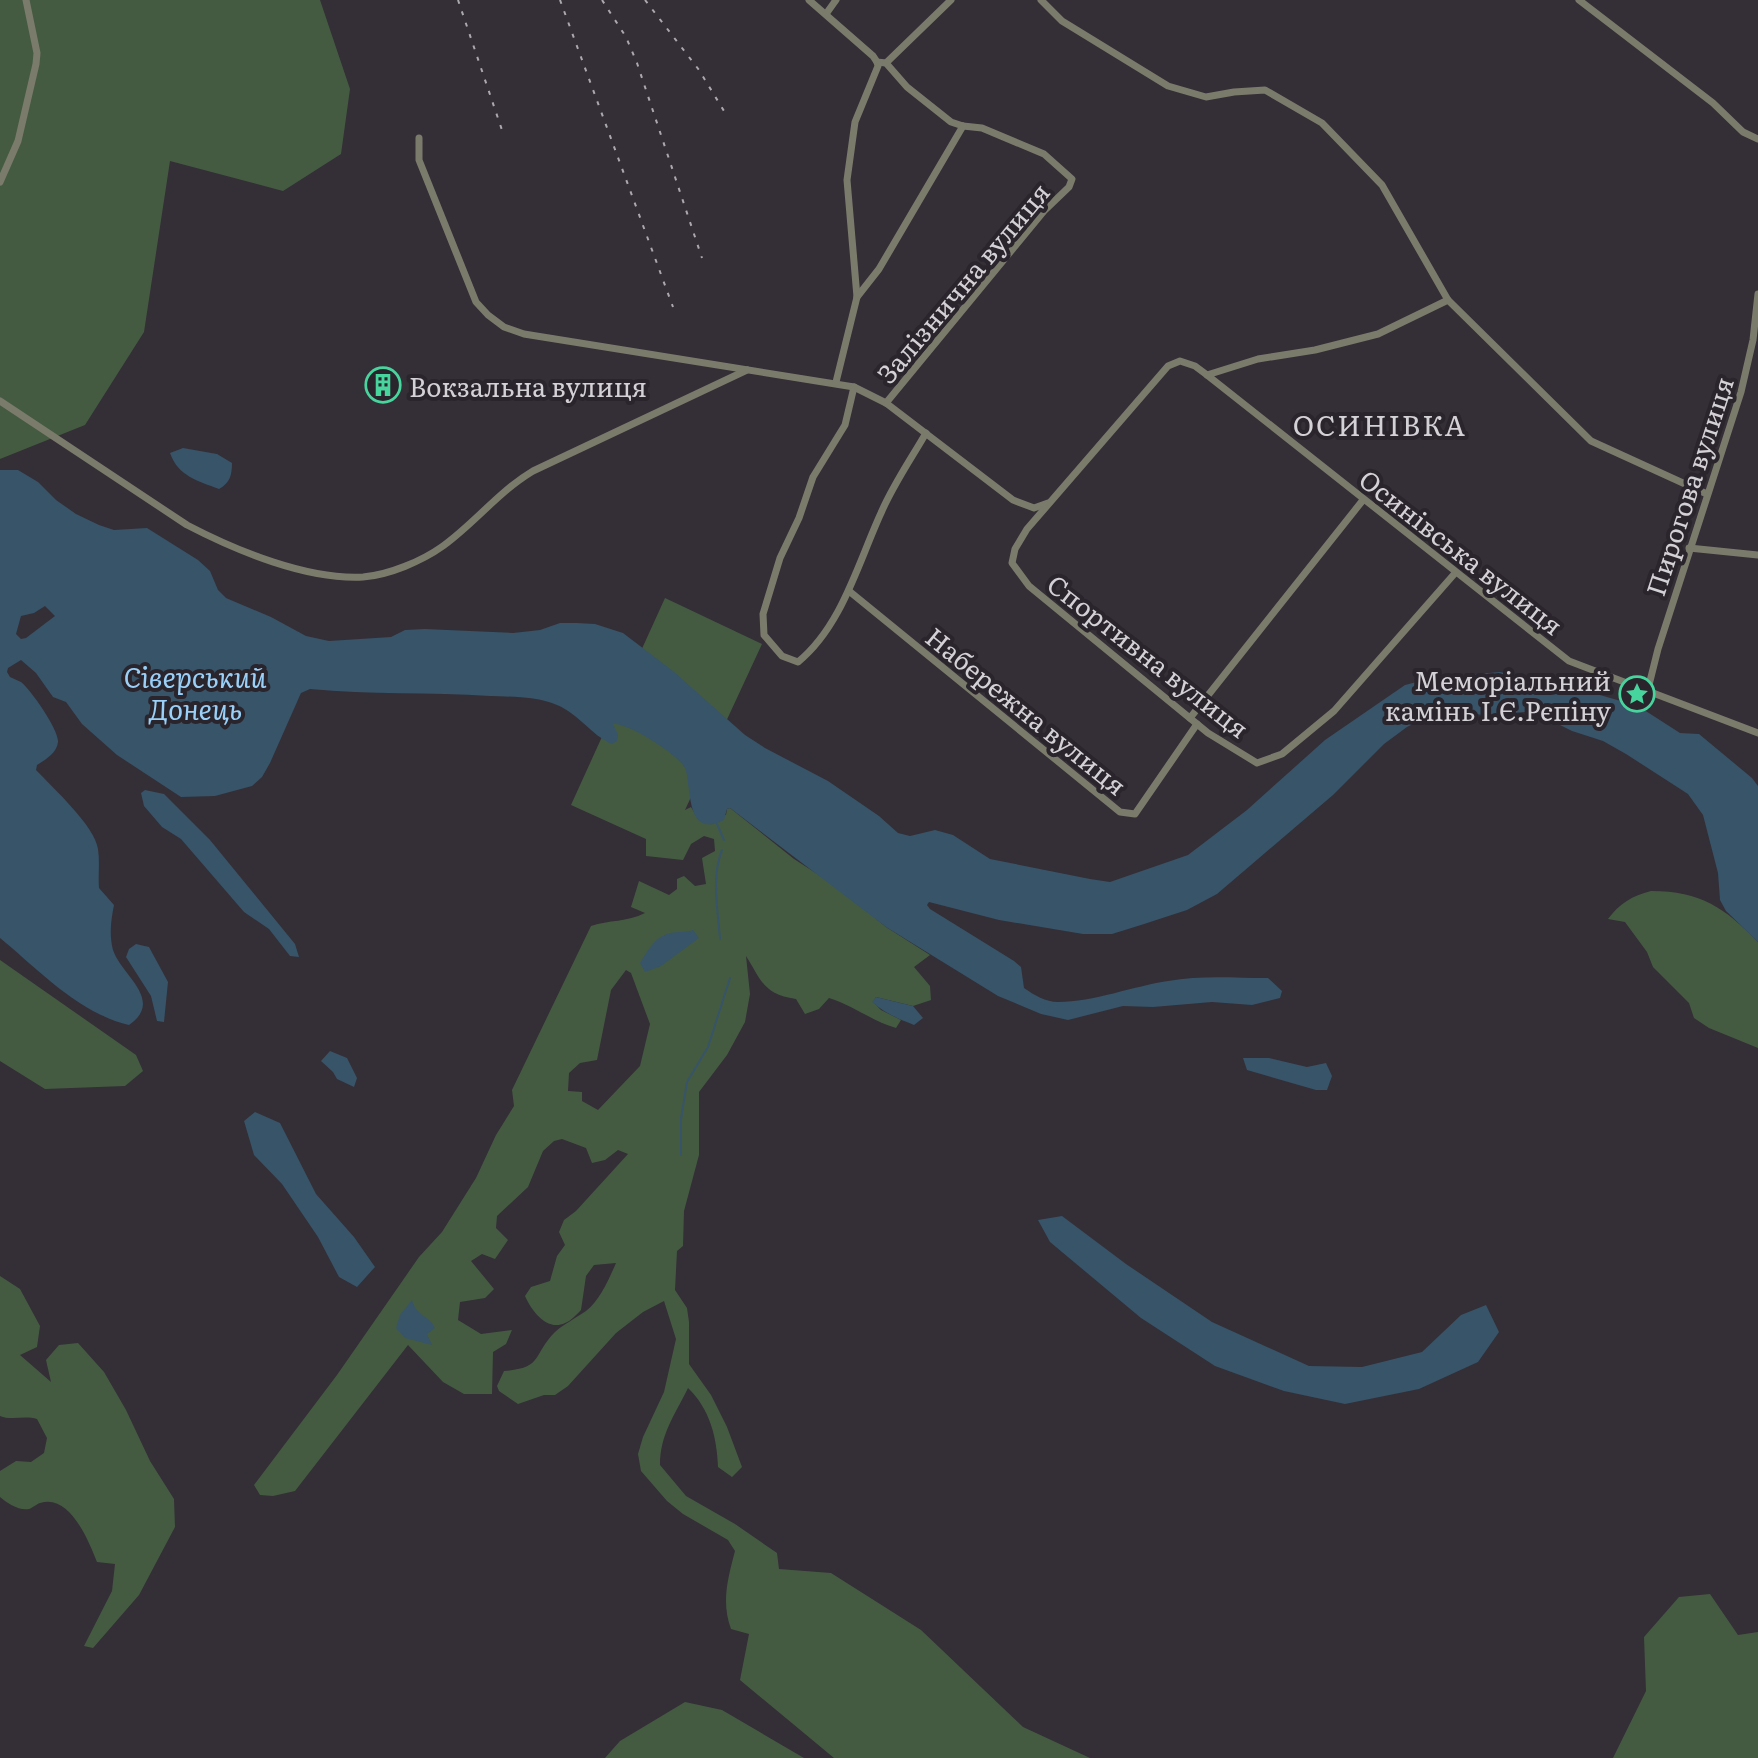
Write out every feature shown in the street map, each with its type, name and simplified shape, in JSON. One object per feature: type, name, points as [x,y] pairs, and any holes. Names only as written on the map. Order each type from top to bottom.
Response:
[{"type":"street","points":[[0,182],[18,141],[36,64],[37,53],[26,0]]},
{"type":"street","points":[[809,0],[877,62],[886,63],[951,0]]},
{"type":"street","points":[[826,14],[836,0]]},
{"type":"street","points":[[1041,0],[1062,21],[1168,86],[1206,97],[1265,90],[1322,123],[1382,185],[1448,300],[1591,441],[1707,494]]},
{"type":"street","points":[[1579,0],[1713,103],[1743,132],[1758,139]]},
{"type":"street","points":[[836,382],[857,297],[847,180],[855,122],[877,62]]},
{"type":"street","name":"Залізнична вулиця","points":[[886,63],[907,87],[951,122],[982,128],[1044,154],[1067,172],[1072,182],[1044,211],[886,403]]},
{"type":"street","points":[[857,297],[879,269],[963,126]]},
{"type":"street","points":[[419,138],[419,160],[461,270],[476,302],[504,327],[524,334],[854,387],[886,403],[1024,506],[1034,508],[1050,502]]},
{"type":"street","name":"Пирогова вулиця","points":[[1648,689],[1689,548],[1741,392],[1753,340],[1758,294]]},
{"type":"street","points":[[1207,375],[1258,359],[1315,350],[1378,334],[1448,300]]},
{"type":"street","name":"Осинівська вулиця","points":[[1168,366],[1180,361],[1195,366],[1569,661],[1758,733]]},
{"type":"street","name":"Спортивна вулиця","points":[[1168,366],[1027,529],[1012,557],[1012,563],[1020,576],[1194,721],[1257,763],[1282,754],[1334,711],[1456,572]]},
{"type":"street","points":[[0,401],[187,525],[240,549],[303,570],[340,577],[368,577],[418,560],[450,541],[503,491],[533,471],[747,370]]},
{"type":"street","points":[[854,387],[845,425],[813,477],[799,518],[780,558],[763,614],[764,635],[782,656],[798,662],[810,653],[849,591],[882,510],[926,433]]},
{"type":"street","name":"Набережна вулиця","points":[[849,591],[1120,812],[1135,814],[1194,721],[1363,500]]},
{"type":"street","points":[[1024,506],[1027,529]]},
{"type":"street","points":[[1689,548],[1758,555]]},
{"type":"green space","points":[[0,0],[320,0],[350,89],[341,154],[283,191],[170,161],[144,332],[85,425],[0,459]]},
{"type":"green space","points":[[665,598],[762,644],[685,810],[691,807],[697,817],[726,815],[730,808],[886,927],[930,955],[914,967],[930,986],[931,1000],[913,1006],[876,997],[873,1002],[881,1010],[901,1020],[896,1028],[829,998],[819,1009],[805,1014],[796,999],[776,994],[764,985],[746,956],[750,994],[745,1022],[727,1055],[699,1092],[699,1155],[684,1211],[683,1246],[677,1251],[675,1290],[687,1308],[689,1364],[711,1395],[742,1467],[732,1477],[718,1467],[711,1424],[702,1405],[688,1388],[665,1434],[660,1465],[686,1496],[777,1553],[779,1569],[831,1573],[921,1630],[1023,1727],[1090,1758],[834,1758],[740,1680],[749,1634],[731,1629],[726,1600],[735,1551],[728,1540],[667,1501],[641,1471],[638,1454],[664,1392],[676,1339],[664,1301],[643,1312],[616,1333],[568,1386],[555,1395],[544,1395],[518,1404],[499,1391],[497,1386],[504,1371],[532,1363],[555,1332],[591,1306],[607,1282],[616,1263],[594,1265],[586,1276],[581,1310],[569,1321],[558,1325],[540,1318],[525,1296],[531,1287],[550,1281],[557,1256],[565,1245],[559,1232],[564,1220],[628,1154],[618,1150],[605,1160],[592,1163],[586,1148],[562,1139],[554,1141],[543,1151],[528,1187],[497,1216],[496,1228],[508,1240],[495,1259],[482,1254],[471,1261],[494,1289],[485,1298],[460,1302],[458,1320],[481,1334],[512,1330],[506,1344],[493,1352],[492,1394],[464,1394],[443,1382],[408,1345],[295,1491],[273,1496],[260,1495],[254,1485],[337,1375],[419,1257],[442,1232],[476,1178],[514,1106],[512,1090],[591,926],[645,913],[631,907],[639,881],[669,895],[677,889],[677,879],[684,876],[695,886],[706,884],[702,858],[715,851],[714,839],[704,836],[691,844],[683,860],[646,856],[646,839],[571,805]],"holes":[[[626,970],[631,973],[650,1024],[640,1066],[598,1110],[582,1101],[582,1092],[568,1091],[569,1073],[580,1063],[597,1060],[611,990]]]},
{"type":"green space","points":[[1651,891],[1684,894],[1711,904],[1758,942],[1758,1048],[1709,1028],[1694,1018],[1689,1003],[1653,967],[1647,952],[1625,922],[1608,919],[1627,901]]},
{"type":"green space","points":[[0,960],[136,1055],[143,1071],[125,1086],[45,1089],[0,1061]]},
{"type":"green space","points":[[0,1276],[20,1289],[40,1326],[37,1347],[20,1355],[51,1382],[46,1360],[59,1345],[78,1343],[104,1372],[150,1461],[174,1499],[175,1527],[139,1595],[93,1648],[84,1646],[112,1591],[115,1564],[97,1562],[77,1521],[60,1505],[39,1503],[29,1509],[21,1509],[0,1497],[0,1471],[16,1461],[31,1462],[44,1453],[47,1438],[37,1419],[0,1416]]},
{"type":"green space","points":[[1710,1594],[1738,1635],[1758,1632],[1758,1758],[1613,1758],[1646,1691],[1644,1637],[1679,1597]]},
{"type":"green space","points":[[685,1702],[722,1710],[804,1758],[605,1758],[620,1741]]},
{"type":"water","points":[[183,448],[217,454],[232,463],[231,475],[223,487],[219,489],[183,472],[170,453]]},
{"type":"water","name":"Сіверський Донець","points":[[0,470],[18,470],[38,482],[76,514],[99,525],[114,530],[147,528],[198,560],[210,571],[218,590],[226,598],[306,636],[329,641],[391,637],[405,630],[425,629],[513,633],[540,630],[560,623],[595,624],[623,633],[673,671],[745,735],[828,781],[898,833],[910,836],[935,830],[953,835],[990,859],[1090,879],[1110,882],[1188,855],[1247,810],[1325,740],[1405,685],[1432,678],[1500,672],[1562,684],[1638,706],[1680,733],[1699,734],[1758,786],[1758,942],[1726,911],[1720,900],[1718,873],[1703,815],[1688,794],[1603,741],[1525,712],[1483,715],[1460,712],[1425,718],[1407,727],[1384,744],[1333,795],[1217,894],[1187,910],[1141,925],[1112,934],[1083,934],[999,920],[929,902],[927,905],[930,909],[1014,961],[1021,967],[1024,988],[1049,1001],[1085,999],[1155,983],[1205,977],[1268,978],[1282,991],[1280,998],[1252,1005],[1212,1002],[1123,1006],[1068,1020],[1041,1014],[998,996],[886,927],[730,808],[724,820],[702,823],[692,808],[685,768],[652,740],[629,728],[613,724],[618,734],[617,741],[612,744],[565,709],[541,700],[310,689],[301,693],[270,763],[252,786],[215,796],[181,797],[117,755],[82,724],[66,702],[53,697],[36,673],[21,660],[7,672],[26,686],[37,701],[58,742],[53,753],[37,765],[36,770],[72,808],[95,840],[99,854],[99,888],[114,905],[111,928],[113,950],[142,997],[139,1016],[129,1025],[93,1011],[60,989],[0,938]],"holes":[[[45,606],[55,616],[26,638],[21,639],[16,634],[21,616]]]},
{"type":"water","points":[[145,790],[164,794],[210,840],[295,944],[299,957],[290,956],[269,929],[244,912],[181,839],[162,827],[144,806],[141,793]]},
{"type":"water","points":[[693,930],[699,938],[661,966],[645,972],[640,963],[658,939],[670,933]]},
{"type":"water","points":[[136,944],[149,947],[168,982],[164,1022],[157,1021],[151,996],[126,957],[129,949]]},
{"type":"water","points":[[876,997],[913,1006],[923,1018],[914,1025],[897,1018],[872,1002]]},
{"type":"water","points":[[330,1051],[347,1058],[357,1078],[354,1087],[337,1079],[321,1061]]},
{"type":"water","points":[[1243,1058],[1269,1058],[1307,1067],[1326,1063],[1332,1076],[1327,1090],[1316,1090],[1247,1070]]},
{"type":"water","points":[[255,1112],[280,1123],[316,1194],[354,1237],[375,1267],[357,1287],[339,1277],[318,1237],[282,1184],[254,1155],[244,1121]]},
{"type":"water","points":[[1062,1216],[1212,1322],[1309,1366],[1362,1367],[1422,1352],[1461,1315],[1486,1305],[1499,1332],[1478,1362],[1419,1389],[1345,1404],[1284,1391],[1215,1366],[1141,1318],[1050,1242],[1038,1220]]},
{"type":"water","points":[[412,1300],[416,1309],[435,1328],[427,1334],[432,1345],[405,1338],[396,1328],[400,1315]]},
{"type":"waterway","points":[[717,824],[724,840]]},
{"type":"waterway","points":[[720,939],[716,883],[722,850]]},
{"type":"waterway","points":[[681,1155],[681,1119],[687,1082],[708,1047],[730,978]]},
{"type":"railway","points":[[458,0],[504,136]]},
{"type":"railway","points":[[560,0],[673,307]]},
{"type":"railway","points":[[602,0],[626,37],[637,63],[702,258]]},
{"type":"railway","points":[[645,0],[699,70],[724,111]]},
{"type":"place","name":"Вокзальна вулиця","points":[[383,385]]},
{"type":"place","name":"Меморіальний камінь І.Є.Рєпіну","points":[[1637,694]]},
{"type":"district","name":"ОСИНІВКА","points":[[1380,424]]}]
